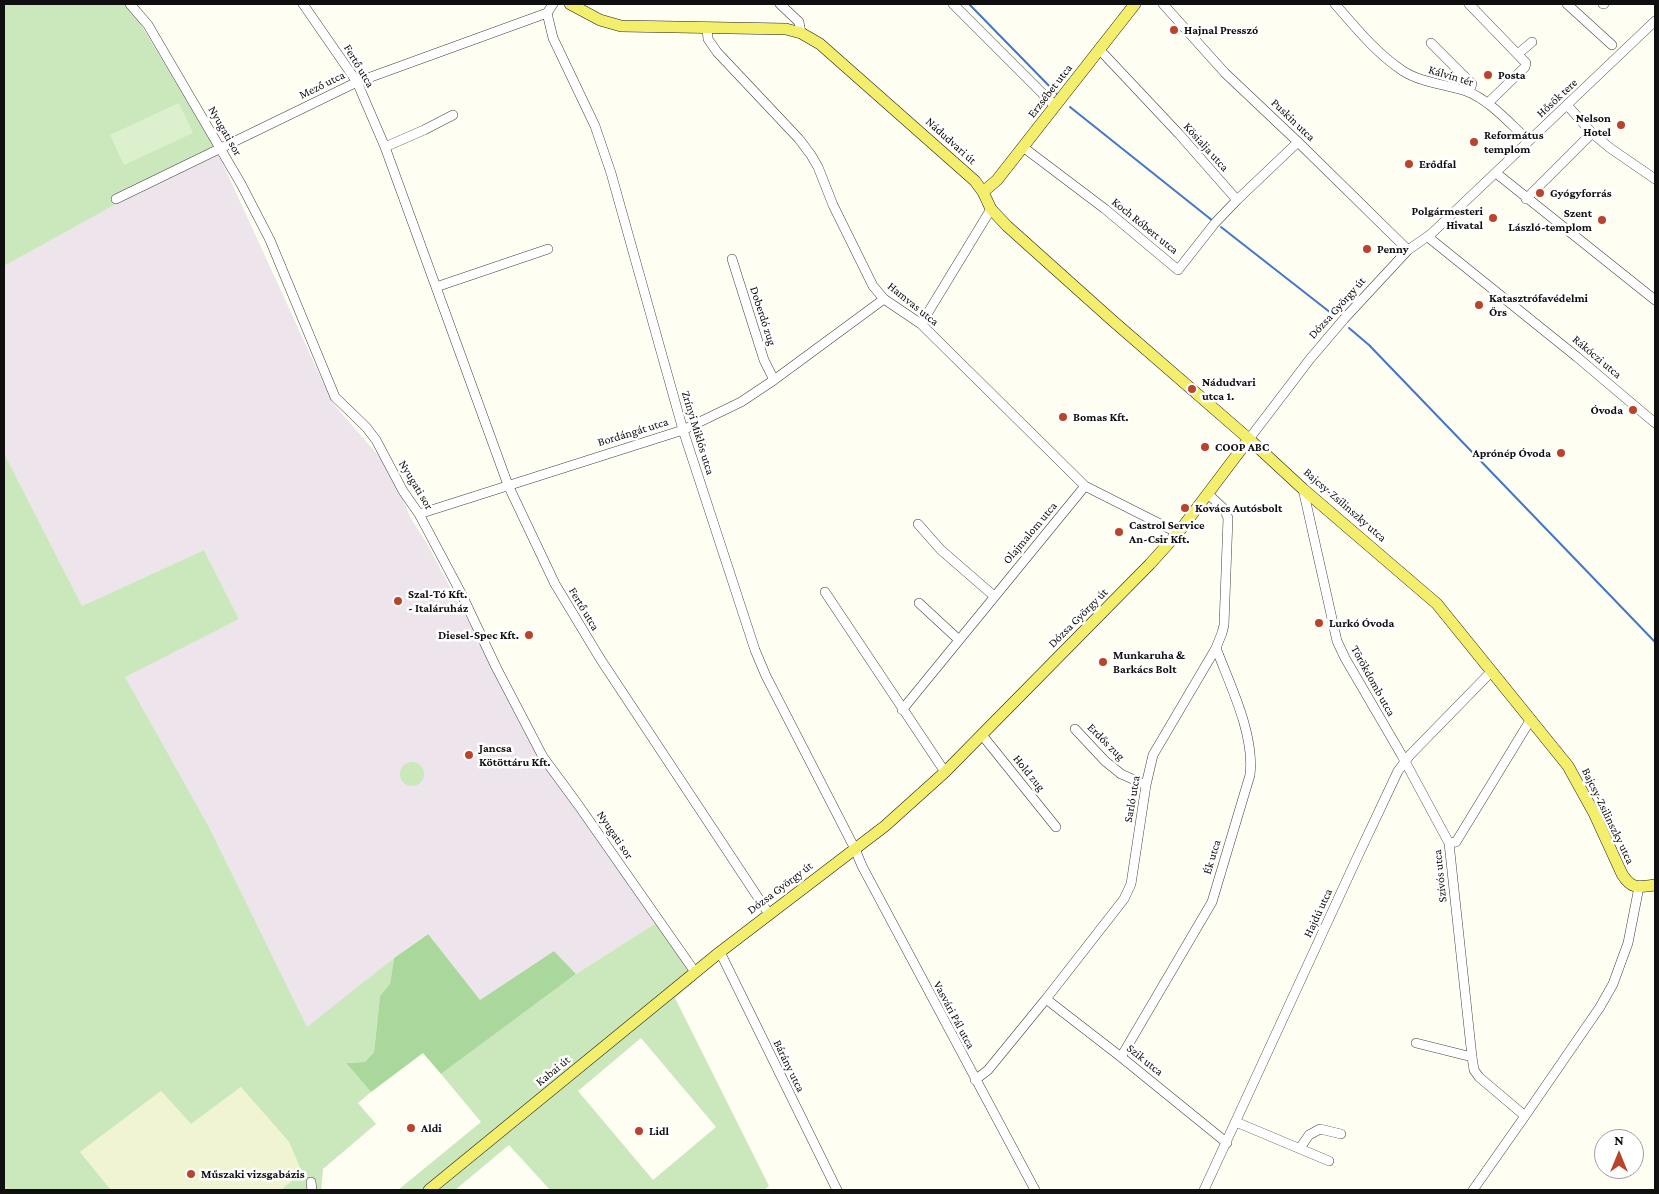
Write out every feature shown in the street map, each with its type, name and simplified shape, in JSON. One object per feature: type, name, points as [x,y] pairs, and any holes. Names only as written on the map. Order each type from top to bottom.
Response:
[{"type":"main road","name":"Nádudvari út","points":[[570,4],[600,20],[621,26],[786,30],[801,33],[820,44],[975,181],[984,192],[992,209],[1007,226],[1113,321],[1249,438]]},
{"type":"main road","name":"Erzsébet utca","points":[[984,192],[997,180],[1135,4]]},
{"type":"main road","name":"Bajcsy-Zsilinszky utca","points":[[1249,438],[1303,489],[1437,604],[1568,766],[1580,785],[1622,874],[1632,886],[1639,887]]},
{"type":"main road","name":"Dózsa György út","points":[[695,972],[885,826],[945,772],[1144,571],[1178,533],[1249,438]]},
{"type":"main road","points":[[1639,887],[1655,885]]},
{"type":"main road","name":"Kabai út","points":[[428,1190],[695,972]]},
{"type":"street","name":"Nyugati sor","points":[[130,4],[148,25],[241,184],[270,240],[335,397],[366,427],[376,440],[403,491],[419,514],[457,585],[500,675],[543,757],[695,972]]},
{"type":"street","name":"Fertő utca","points":[[303,4],[357,82],[385,147],[508,485],[555,584],[596,652],[769,914]]},
{"type":"street","points":[[547,13],[553,4]]},
{"type":"street","points":[[780,4],[799,22],[801,33]]},
{"type":"street","points":[[953,4],[1055,106]]},
{"type":"street","name":"Puskin utca","points":[[1163,4],[1225,73],[1408,250]]},
{"type":"street","name":"Kálvin tér","points":[[1335,4],[1370,44],[1401,70],[1416,78],[1467,92],[1488,103],[1529,141]]},
{"type":"street","points":[[1470,4],[1526,63],[1525,67],[1488,103]]},
{"type":"street","points":[[1567,4],[1612,46]]},
{"type":"street","name":"Mező utca","points":[[116,199],[357,82],[547,13]]},
{"type":"street","name":"Zrínyi Miklós utca","points":[[547,13],[553,38],[595,126],[611,173],[683,430],[752,640],[766,676],[855,849]]},
{"type":"street","name":"Hősök tere","points":[[1429,236],[1655,20]]},
{"type":"street","name":"Hamvas utca","points":[[707,29],[708,39],[717,52],[799,139],[818,166],[833,205],[872,286],[884,299],[921,324],[1085,486],[1178,533]]},
{"type":"street","points":[[1518,53],[1532,42]]},
{"type":"street","points":[[1431,43],[1472,84],[1470,89]]},
{"type":"street","name":"Kösialja utca","points":[[1099,49],[1179,134],[1237,200]]},
{"type":"street","points":[[1567,105],[1610,148],[1655,178]]},
{"type":"street","points":[[385,147],[452,115]]},
{"type":"street","points":[[1526,199],[1592,132]]},
{"type":"street","points":[[1237,200],[1298,142]]},
{"type":"street","name":"Koch Róbert utca","points":[[1023,147],[1105,209],[1178,270],[1237,200]]},
{"type":"street","points":[[1496,173],[1526,199],[1655,300]]},
{"type":"street","points":[[921,324],[992,209]]},
{"type":"street","name":"Dózsa György út","points":[[1249,438],[1310,359],[1344,319],[1408,250],[1429,236]]},
{"type":"street","name":"Rákóczi utca","points":[[1429,236],[1655,423]]},
{"type":"street","points":[[436,287],[548,249]]},
{"type":"street","name":"Doberdó zug","points":[[732,259],[764,360],[774,380]]},
{"type":"street","name":"Bordángát utca","points":[[419,514],[683,430],[741,402],[884,299]]},
{"type":"street","name":"Olajmalom utca","points":[[902,710],[1085,486]]},
{"type":"street","name":"Törökdomb utca","points":[[1303,489],[1337,641],[1449,843]]},
{"type":"street","name":"Sarló utca","points":[[975,1080],[988,1070],[1046,999],[1124,899],[1131,884],[1146,784],[1154,755],[1216,648],[1224,624],[1228,518],[1224,509],[1208,494]]},
{"type":"street","points":[[918,524],[941,550],[994,596]]},
{"type":"street","points":[[825,592],[945,772]]},
{"type":"street","points":[[918,604],[959,640]]},
{"type":"street","name":"Ék utca","points":[[1121,1057],[1212,902],[1250,775],[1251,754],[1246,728],[1216,648]]},
{"type":"street","name":"Hajdú utca","points":[[1204,1190],[1356,860],[1404,761],[1492,671]]},
{"type":"street","name":"Szívós utca","points":[[1526,1116],[1474,1070],[1449,843],[1456,842],[1531,719]]},
{"type":"street","name":"Erdős zug","points":[[1075,729],[1105,761],[1121,774],[1146,784]]},
{"type":"street","name":"Hold zug","points":[[982,735],[1056,827]]},
{"type":"street","name":"Vasvári Pál utca","points":[[855,849],[862,866],[1035,1190]]},
{"type":"street","points":[[1473,1190],[1526,1116],[1600,1007],[1613,984],[1628,943],[1639,887]]},
{"type":"street","name":"Bárány utca","points":[[720,952],[837,1190]]},
{"type":"street","name":"Szik utca","points":[[1046,999],[1227,1143]]},
{"type":"street","points":[[1416,1043],[1472,1057]]},
{"type":"street","points":[[1236,1122],[1329,1161]]},
{"type":"street","points":[[1300,1148],[1309,1135],[1320,1129],[1341,1134]]},
{"type":"shaded area","points":[[216,149],[332,402],[383,461],[400,491],[410,517],[426,542],[548,771],[656,923],[576,974],[554,951],[480,1000],[427,934],[307,1028],[209,827],[124,676],[239,619],[204,550],[82,606],[4,453],[4,266]]},
{"type":"green space","points":[[4,4],[124,4],[131,8],[216,149],[4,266]]},
{"type":"green space","points":[[179,103],[193,133],[124,165],[110,135]]},
{"type":"green space","points":[[4,453],[82,606],[204,550],[239,619],[125,677],[209,827],[307,1027],[394,958],[390,985],[380,996],[374,1052],[365,1062],[346,1063],[371,1092],[358,1103],[376,1124],[323,1169],[321,1190],[281,1190],[302,1172],[289,1142],[241,1087],[191,1124],[161,1091],[80,1152],[111,1190],[4,1190]]},
{"type":"green space","points":[[412,762],[421,765],[424,774],[421,783],[412,786],[403,783],[400,774],[403,765]]},
{"type":"green space","points":[[656,923],[696,980],[675,998],[769,1186],[764,1190],[550,1190],[509,1145],[455,1190],[398,1190],[481,1122],[441,1074],[576,974]],"holes":[[[641,1038],[716,1127],[653,1180],[578,1091]]]},
{"type":"green space","points":[[428,934],[480,1000],[554,951],[576,974],[441,1074],[423,1053],[371,1092],[346,1063],[365,1062],[374,1052],[380,996],[390,984],[394,958]]},
{"type":"green space","points":[[241,1087],[289,1142],[302,1172],[281,1190],[111,1190],[80,1152],[161,1091],[191,1124]]},
{"type":"waterway","points":[[969,4],[1057,94]]},
{"type":"waterway","points":[[1070,107],[1213,221]]},
{"type":"waterway","points":[[1221,227],[1331,313]]},
{"type":"waterway","points":[[1349,328],[1369,345],[1655,642]]},
{"type":"place","name":"Hajnal Presszó","points":[[1174,30]]},
{"type":"place","name":"Posta","points":[[1488,75]]},
{"type":"place","name":"Nelson Hotel","points":[[1621,125]]},
{"type":"place","name":"Református templom","points":[[1474,142]]},
{"type":"place","name":"Erődfal","points":[[1409,164]]},
{"type":"place","name":"Gyógyforrás","points":[[1540,193]]},
{"type":"place","name":"Polgármesteri Hivatal","points":[[1493,218]]},
{"type":"place","name":"Szent László-templom","points":[[1602,220]]},
{"type":"place","name":"Penny","points":[[1367,249]]},
{"type":"place","name":"Katasztrófavédelmi Őrs","points":[[1479,305]]},
{"type":"place","name":"Nádudvari utca 1.","points":[[1192,389]]},
{"type":"place","name":"Óvoda","points":[[1633,410]]},
{"type":"place","name":"Bomas Kft.","points":[[1063,417]]},
{"type":"place","name":"COOP ABC","points":[[1205,447]]},
{"type":"place","name":"Aprónép Óvoda","points":[[1561,453]]},
{"type":"place","name":"Kovács Autósbolt","points":[[1185,508]]},
{"type":"place","name":"Castrol Service An-Csir Kft.","points":[[1119,532]]},
{"type":"place","name":"Szal-Tó Kft. - Italáruház","points":[[398,601]]},
{"type":"place","name":"Lurkó Óvoda","points":[[1319,623]]},
{"type":"place","name":"Diesel-Spec Kft.","points":[[529,635]]},
{"type":"place","name":"Munkaruha & Barkács Bolt","points":[[1103,662]]},
{"type":"place","name":"Jancsa Kötöttáru Kft.","points":[[469,755]]},
{"type":"place","name":"Aldi","points":[[411,1128]]},
{"type":"place","name":"Lidl","points":[[639,1131]]},
{"type":"place","name":"Műszaki vizsgabázis","points":[[191,1174]]}]
